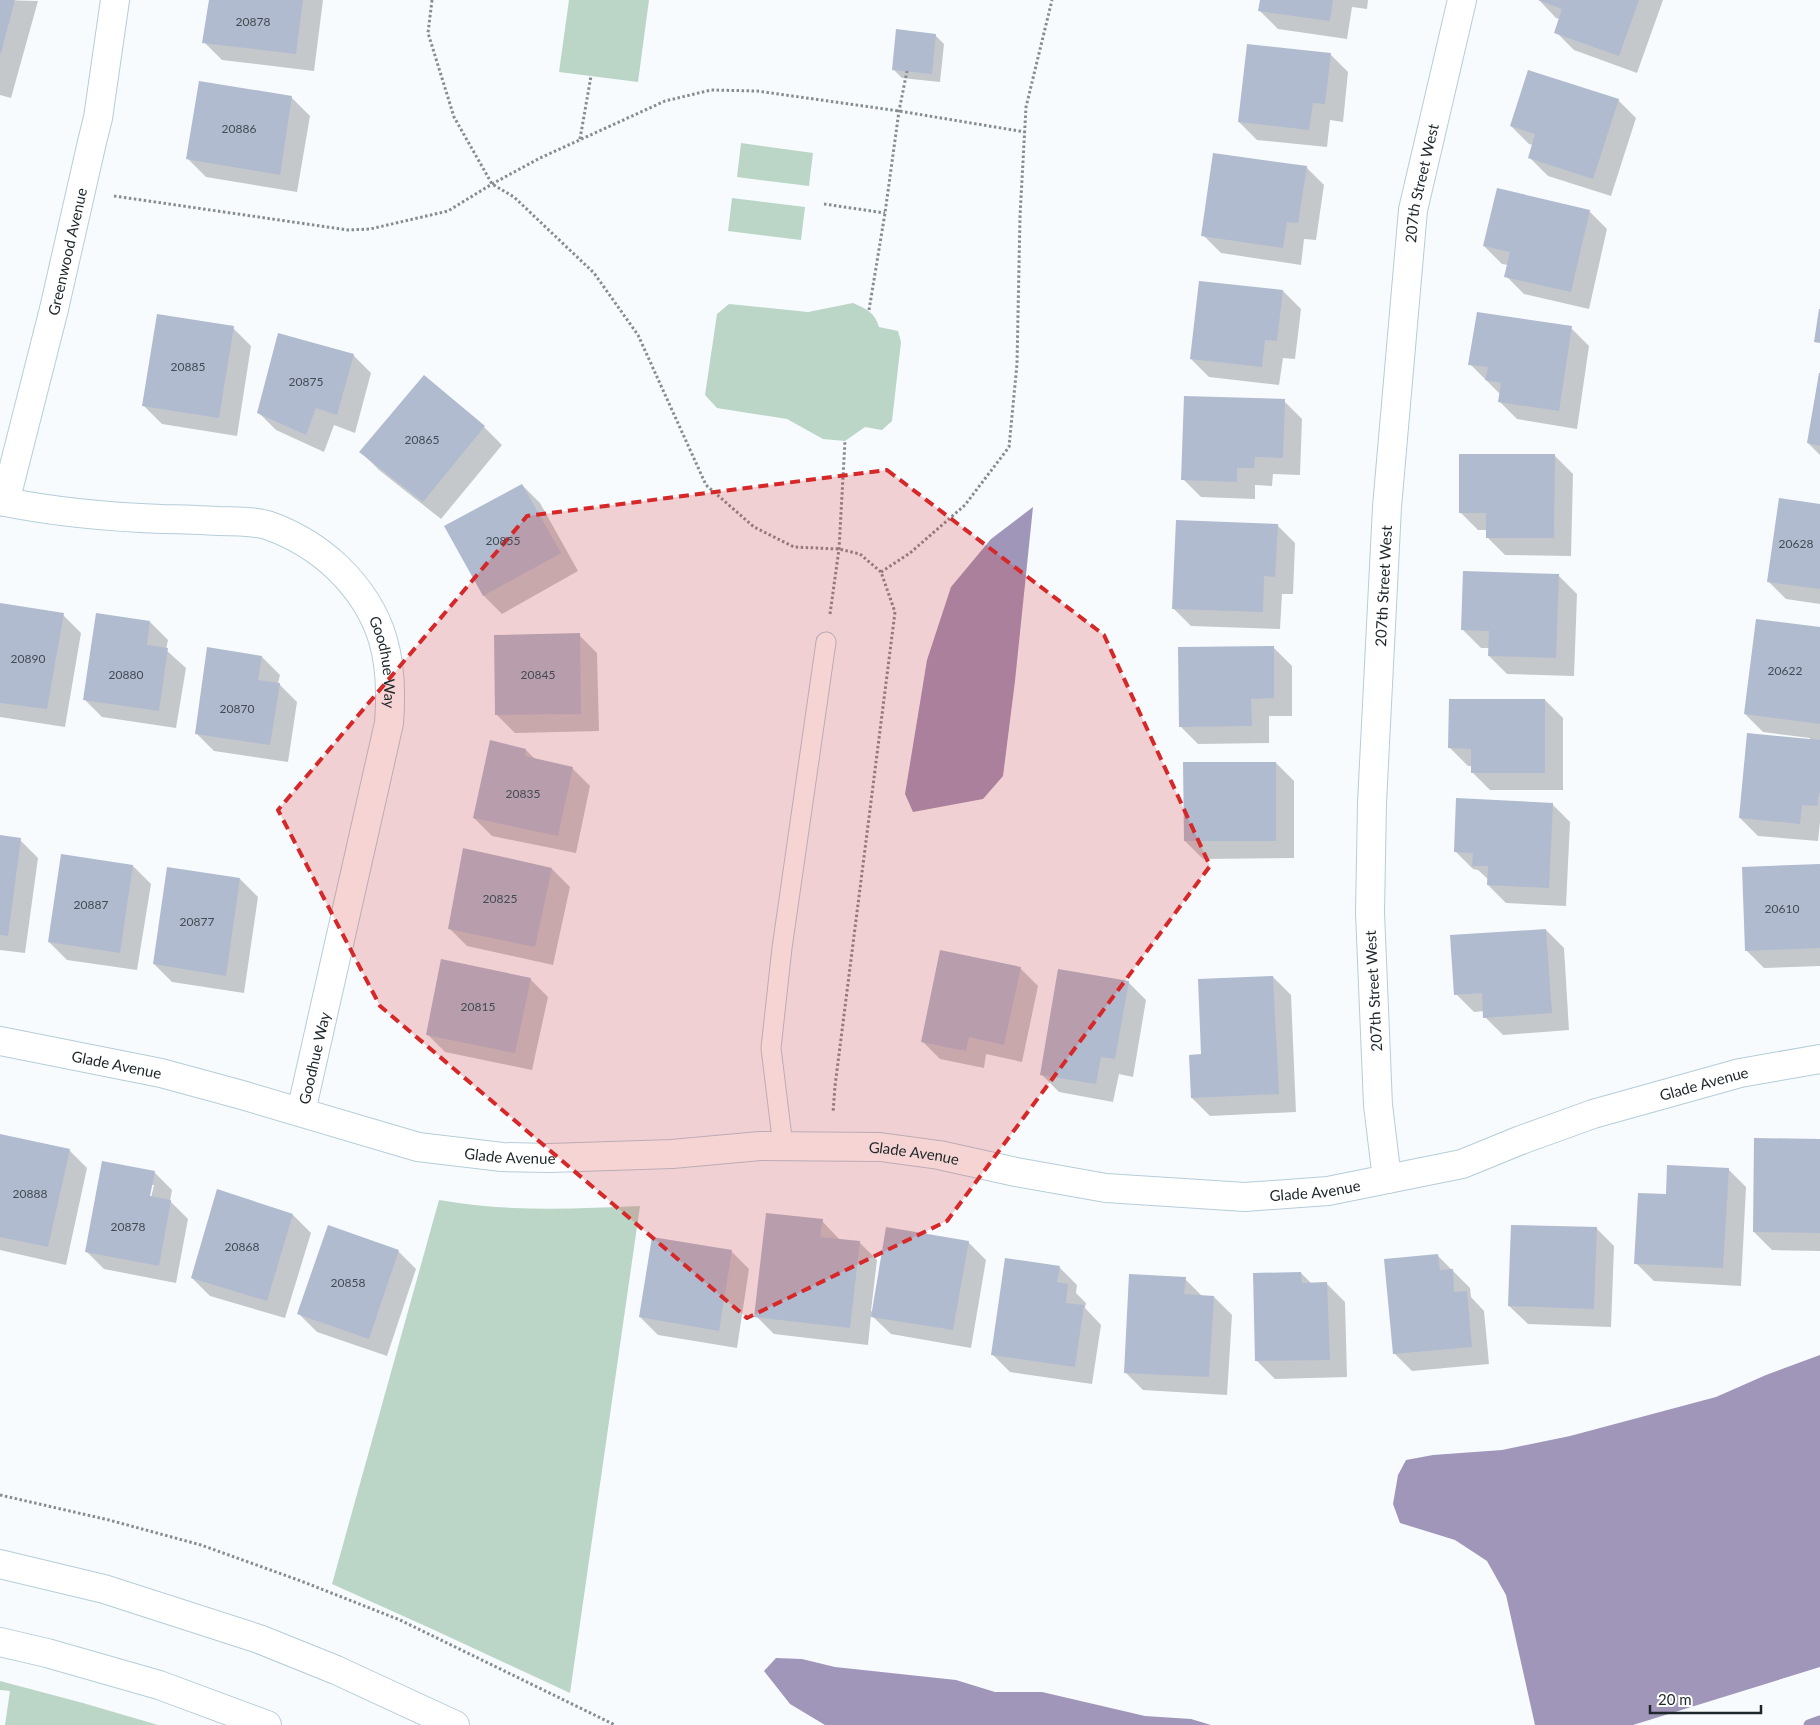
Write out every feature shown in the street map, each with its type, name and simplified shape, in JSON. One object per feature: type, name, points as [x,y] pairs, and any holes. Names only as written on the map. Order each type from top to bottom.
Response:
[{"type":"street","name":"Greenwood Avenue","points":[[2,501],[54,309],[98,118],[115,0]]},
{"type":"street","name":"207th Street West","points":[[1387,1179],[1378,1105],[1370,913],[1373,794],[1387,506],[1413,210],[1462,0]]},
{"type":"street","name":"Goodhue Way","points":[[2,501],[43,509],[93,515],[244,521],[266,525],[312,546],[329,560],[349,579],[374,615],[388,658],[391,701],[389,723],[302,1112]]},
{"type":"street","name":"Glade Avenue","points":[[0,1041],[156,1072],[302,1112],[418,1148],[502,1157],[588,1158],[783,1146],[880,1146],[939,1155],[1016,1172],[1106,1188],[1235,1196],[1328,1191],[1462,1164],[1593,1114],[1740,1073],[1820,1059]]},
{"type":"street","points":[[0,1564],[104,1589],[258,1639],[369,1684],[455,1725]]},
{"type":"street","points":[[0,1642],[159,1684],[267,1725]]},
{"type":"lane","points":[[783,1146],[771,1048],[782,948],[826,642]]},
{"type":"path","points":[[432,0],[428,33],[454,117],[492,184],[514,197],[594,273],[638,335],[706,485],[754,527],[794,547],[839,549],[860,554],[881,572],[895,612],[835,1086],[831,1146]]},
{"type":"path","points":[[881,572],[910,553],[965,505],[1009,447],[1017,364],[1020,216],[1026,107],[1052,0]]},
{"type":"path","points":[[868,310],[907,71]]},
{"type":"path","points":[[580,140],[591,76]]},
{"type":"path","points":[[81,190],[126,199],[348,230],[370,229],[448,211],[540,158],[665,101],[711,90],[757,91],[899,111],[1025,132]]},
{"type":"path","points":[[824,204],[885,214]]},
{"type":"path","points":[[826,642],[839,549],[845,441]]},
{"type":"path","points":[[0,1495],[108,1520],[201,1545],[301,1580],[400,1620],[615,1725]]},
{"type":"highlighted area","points":[[887,470],[1104,635],[1210,866],[947,1221],[747,1318],[380,1006],[278,810],[527,516]]},
{"type":"green space","points":[[569,0],[649,0],[638,82],[559,72]]},
{"type":"green space","points":[[741,143],[813,153],[809,186],[737,177]]},
{"type":"green space","points":[[732,198],[805,207],[801,240],[728,231]]},
{"type":"green space","points":[[853,303],[870,312],[879,327],[898,331],[901,342],[892,421],[882,430],[865,427],[845,441],[823,439],[787,419],[717,408],[705,395],[717,314],[729,304],[808,312]]},
{"type":"green space","points":[[439,1200],[514,1208],[564,1209],[640,1206],[570,1693],[332,1584]]},
{"type":"green space","points":[[0,1681],[158,1725],[5,1725],[10,1691],[0,1690]]},
{"type":"shaded area","points":[[1033,507],[1003,776],[983,799],[913,812],[905,794],[927,660],[951,587],[991,539]]},
{"type":"shaded area","points":[[1820,1355],[1820,1667],[1633,1725],[1535,1725],[1506,1595],[1487,1561],[1455,1540],[1400,1523],[1393,1504],[1398,1475],[1406,1460],[1433,1455],[1502,1450],[1570,1436],[1716,1397],[1766,1375]]},
{"type":"shaded area","points":[[776,1658],[802,1659],[835,1667],[956,1680],[995,1692],[1042,1692],[1145,1716],[1191,1719],[1211,1725],[825,1725],[790,1704],[764,1671]]},
{"type":"building","points":[[0,0],[15,0],[1,53],[0,53]]},
{"type":"building","points":[[209,0],[303,0],[296,54],[202,43]]},
{"type":"building","points":[[1260,0],[1333,0],[1330,21],[1258,11]]},
{"type":"building","points":[[1538,0],[1639,0],[1619,56],[1554,33],[1562,9]]},
{"type":"building","points":[[896,29],[936,34],[932,74],[892,70]]},
{"type":"building","points":[[1247,44],[1331,53],[1325,104],[1313,103],[1309,130],[1238,122]]},
{"type":"building","points":[[1528,70],[1619,99],[1593,179],[1528,158],[1535,134],[1510,126]]},
{"type":"building","points":[[199,81],[292,96],[280,175],[186,159]]},
{"type":"building","points":[[1213,153],[1307,166],[1298,223],[1287,222],[1283,248],[1201,236]]},
{"type":"building","points":[[1497,188],[1590,210],[1571,292],[1504,277],[1510,252],[1483,246]]},
{"type":"building","points":[[1199,281],[1283,290],[1277,341],[1265,340],[1262,367],[1190,359]]},
{"type":"building","points":[[1820,309],[1820,343],[1814,342]]},
{"type":"building","points":[[1477,312],[1572,326],[1559,411],[1498,402],[1501,383],[1485,380],[1488,367],[1468,365]]},
{"type":"building","points":[[157,314],[234,326],[219,418],[142,406]]},
{"type":"building","points":[[278,333],[354,354],[337,415],[316,408],[306,435],[257,413]]},
{"type":"building","points":[[1820,373],[1820,446],[1807,443]]},
{"type":"building","points":[[424,375],[485,426],[423,502],[359,452]]},
{"type":"building","points":[[1184,396],[1285,399],[1283,458],[1255,457],[1254,468],[1237,468],[1237,482],[1181,480]]},
{"type":"building","points":[[1459,454],[1555,454],[1554,538],[1486,538],[1486,513],[1459,513]]},
{"type":"building","points":[[522,484],[561,553],[483,596],[444,526]]},
{"type":"building","points":[[1779,498],[1820,504],[1820,589],[1767,582]]},
{"type":"building","points":[[1176,520],[1278,524],[1275,577],[1264,576],[1263,612],[1172,609]]},
{"type":"building","points":[[1463,571],[1559,574],[1556,658],[1488,656],[1489,631],[1461,630]]},
{"type":"building","points":[[0,603],[64,613],[47,709],[0,703]]},
{"type":"building","points":[[96,613],[150,621],[147,645],[168,648],[159,711],[83,700]]},
{"type":"building","points":[[1756,619],[1820,627],[1820,724],[1744,714]]},
{"type":"building","points":[[580,633],[581,714],[495,715],[494,635]]},
{"type":"building","points":[[1274,646],[1274,698],[1251,699],[1252,726],[1179,727],[1178,647]]},
{"type":"building","points":[[207,647],[262,656],[258,680],[280,683],[270,745],[195,734]]},
{"type":"building","points":[[1449,699],[1545,699],[1545,773],[1471,773],[1471,749],[1448,748]]},
{"type":"building","points":[[1747,733],[1820,740],[1820,793],[1817,806],[1802,805],[1800,824],[1739,818]]},
{"type":"building","points":[[490,740],[526,749],[525,756],[573,767],[558,836],[473,818]]},
{"type":"building","points":[[1183,762],[1276,762],[1276,841],[1184,841]]},
{"type":"building","points":[[1456,798],[1553,803],[1549,888],[1487,885],[1488,866],[1472,866],[1473,853],[1454,852]]},
{"type":"building","points":[[0,835],[21,838],[8,936],[0,935]]},
{"type":"building","points":[[463,848],[552,868],[535,947],[448,929]]},
{"type":"building","points":[[61,854],[133,865],[120,953],[48,942]]},
{"type":"building","points":[[1820,864],[1820,948],[1745,951],[1742,867]]},
{"type":"building","points":[[167,867],[240,878],[226,976],[153,964]]},
{"type":"building","points":[[1546,929],[1552,1013],[1483,1018],[1482,993],[1454,995],[1450,935]]},
{"type":"building","points":[[940,950],[1021,967],[1004,1045],[969,1037],[966,1051],[921,1042]]},
{"type":"building","points":[[441,959],[531,978],[515,1053],[426,1035]]},
{"type":"building","points":[[1058,969],[1129,981],[1115,1059],[1101,1057],[1096,1084],[1040,1075]]},
{"type":"building","points":[[1273,976],[1279,1094],[1191,1098],[1189,1055],[1201,1054],[1198,979]]},
{"type":"building","points":[[0,1134],[70,1149],[48,1247],[0,1237]]},
{"type":"building","points":[[1754,1138],[1820,1139],[1820,1233],[1753,1232]]},
{"type":"building","points":[[102,1161],[155,1171],[150,1196],[171,1200],[159,1266],[85,1252]]},
{"type":"building","points":[[1667,1165],[1729,1168],[1723,1268],[1634,1264],[1638,1193],[1666,1194]]},
{"type":"building","points":[[217,1189],[293,1214],[267,1301],[191,1278]]},
{"type":"building","points":[[766,1213],[823,1219],[820,1237],[860,1241],[850,1328],[754,1317]]},
{"type":"building","points":[[328,1225],[399,1250],[369,1339],[297,1314]]},
{"type":"building","points":[[1511,1225],[1597,1227],[1594,1309],[1508,1306]]},
{"type":"building","points":[[886,1227],[969,1241],[953,1330],[871,1317]]},
{"type":"building","points":[[652,1237],[732,1250],[719,1331],[639,1317]]},
{"type":"building","points":[[1438,1254],[1440,1270],[1453,1269],[1454,1292],[1467,1291],[1472,1347],[1393,1354],[1384,1259]]},
{"type":"building","points":[[1005,1258],[1060,1266],[1057,1282],[1068,1284],[1066,1303],[1084,1305],[1075,1367],[991,1355]]},
{"type":"building","points":[[1301,1272],[1302,1283],[1327,1282],[1330,1360],[1255,1361],[1253,1273]]},
{"type":"building","points":[[1129,1274],[1186,1277],[1184,1294],[1214,1296],[1209,1377],[1124,1373]]},
{"type":"waterway","points":[[1809,1725],[1820,1721]]}]
